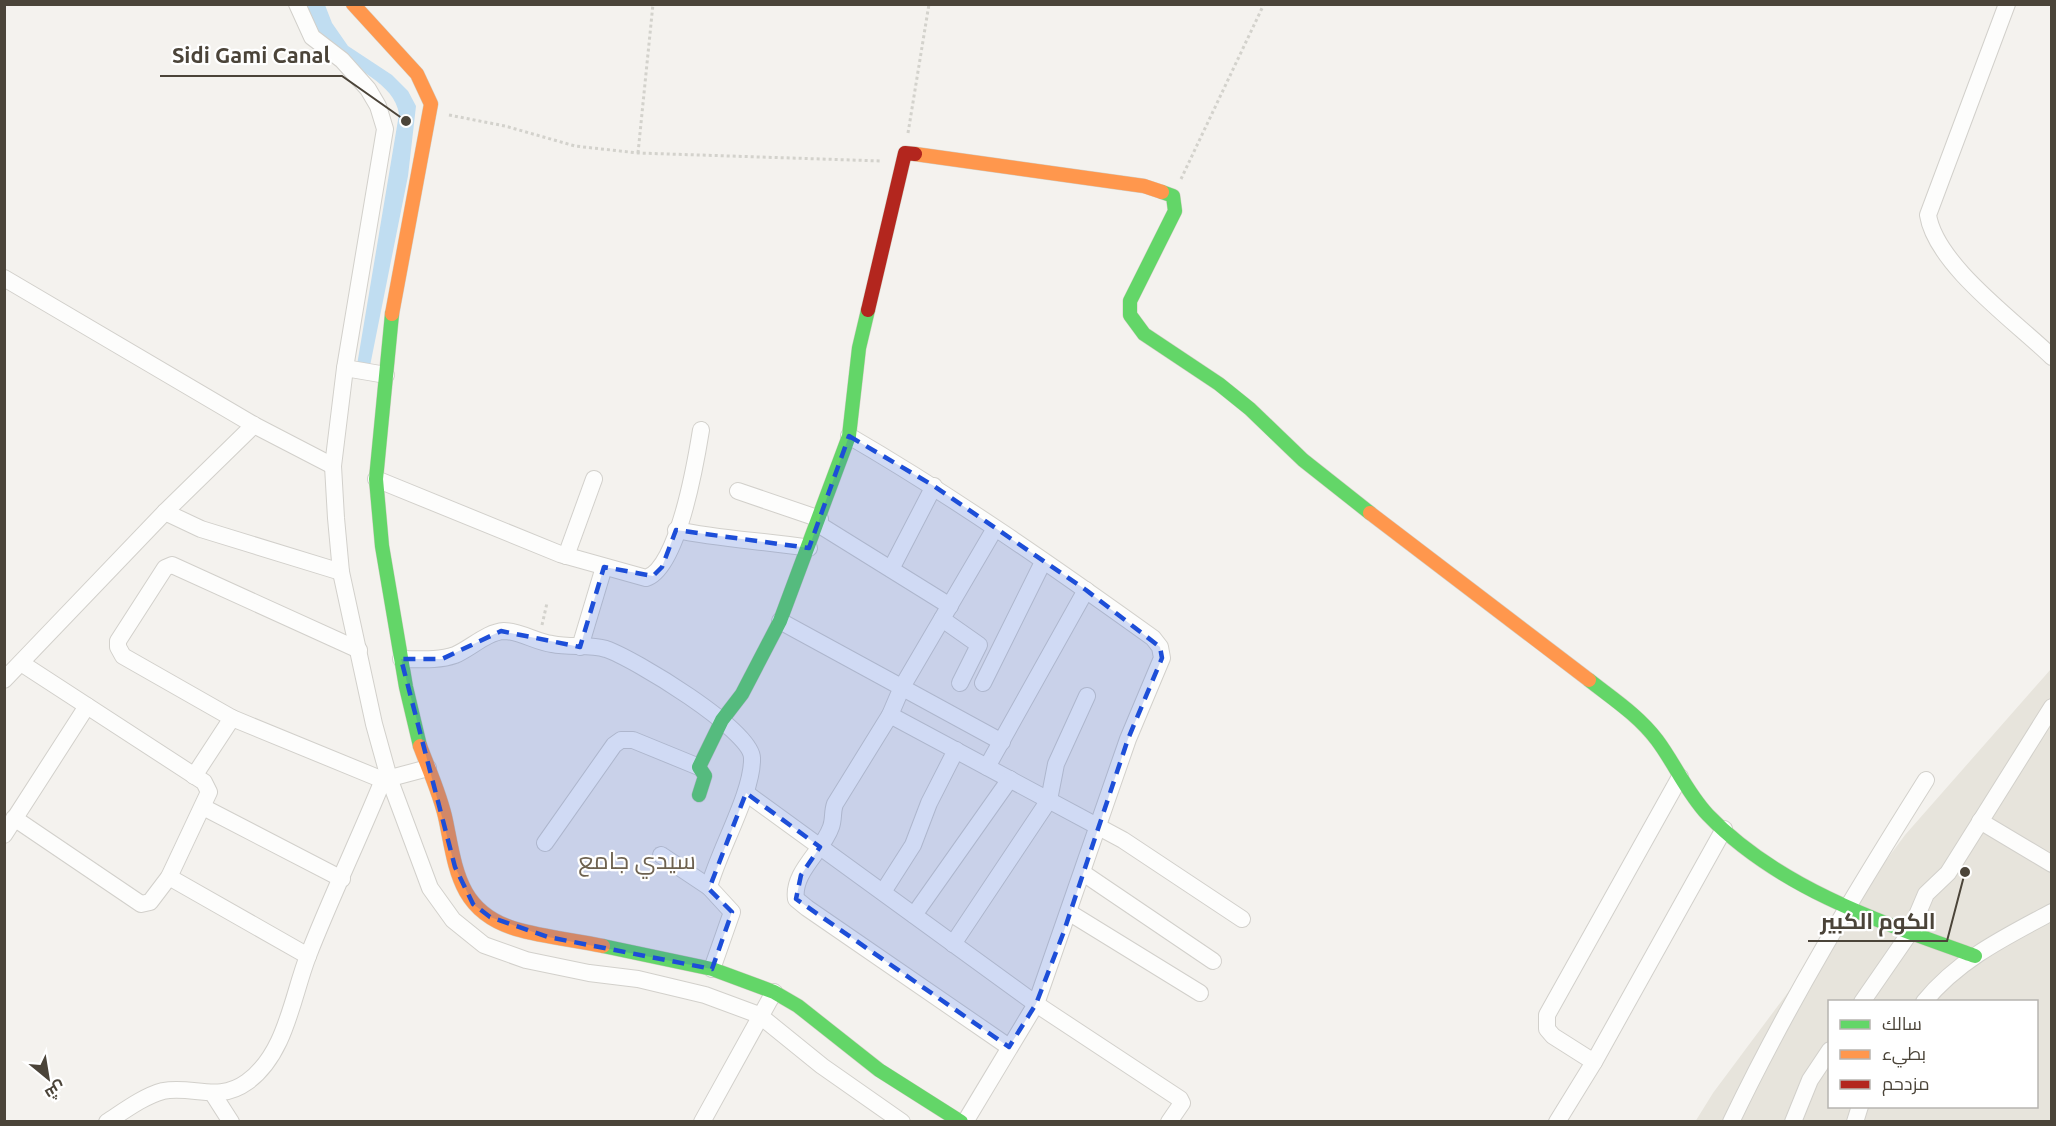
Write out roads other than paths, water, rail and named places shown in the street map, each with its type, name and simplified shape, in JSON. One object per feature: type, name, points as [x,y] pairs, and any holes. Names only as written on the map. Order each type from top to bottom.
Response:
[{"type":"street","points":[[297,4],[312,37],[342,60],[368,89],[378,106],[385,129],[345,368],[333,466],[341,572],[386,779],[430,888],[453,920],[484,945],[525,960],[589,973],[638,979],[705,995],[759,1015],[822,1066],[902,1122]]},
{"type":"street","points":[[353,4],[416,71],[426,87],[431,104],[390,327],[376,479],[382,546],[401,659],[420,746],[446,819],[455,867],[473,904],[490,917],[515,929],[712,969],[774,993],[798,1006],[879,1070],[963,1122],[1036,1004],[1070,913],[1128,739],[1162,658],[1160,647],[1153,638],[1086,590],[994,530],[934,486],[849,436]]},
{"type":"street","points":[[2007,4],[1928,215],[1930,227],[1938,244],[1962,274],[2052,357]]},
{"type":"street","points":[[699,767],[722,720],[742,694],[780,621],[819,522],[849,436],[859,348],[904,157],[1144,186],[1173,196],[1174,211],[1130,301],[1130,315],[1144,334],[1219,384],[1338,488],[1636,716],[1660,744],[1680,777],[1708,814],[1724,829],[1790,877],[1847,906],[1909,934],[1975,956]]},
{"type":"street","points":[[4,278],[254,425],[333,466]]},
{"type":"street","points":[[345,368],[386,375]]},
{"type":"street","points":[[4,680],[165,512],[254,425]]},
{"type":"street","points":[[376,479],[566,556],[646,578],[653,576],[662,567],[676,530],[694,474],[701,429]]},
{"type":"street","points":[[566,556],[594,479]]},
{"type":"street","points":[[891,569],[934,486]]},
{"type":"street","points":[[738,491],[819,522],[891,569],[946,613],[979,645],[960,683]]},
{"type":"street","points":[[165,512],[201,529],[341,572]]},
{"type":"street","points":[[676,530],[712,538],[727,537],[809,548]]},
{"type":"street","points":[[994,530],[902,687],[890,715],[835,804],[832,811],[832,826],[801,875],[795,892],[796,899],[1009,1047]]},
{"type":"street","points":[[983,683],[1043,562]]},
{"type":"street","points":[[359,650],[176,567],[168,566],[118,641],[120,652],[232,718],[386,779],[428,768]]},
{"type":"street","points":[[580,647],[604,567]]},
{"type":"street","points":[[987,767],[1086,590]]},
{"type":"street","points":[[780,621],[1002,742]]},
{"type":"street","points":[[401,659],[442,659],[501,631],[512,632],[550,644],[605,649],[645,667],[722,720],[748,746],[753,757],[746,792],[727,835],[709,887]]},
{"type":"street","points":[[14,818],[141,904],[150,902],[169,877],[209,792],[204,782],[21,663]]},
{"type":"street","points":[[953,944],[1049,800],[1056,764],[1087,696]]},
{"type":"street","points":[[4,835],[87,706]]},
{"type":"street","points":[[1863,1000],[1909,934],[1926,894],[1948,873],[2052,707]]},
{"type":"street","points":[[890,715],[1098,826],[1242,919]]},
{"type":"street","points":[[194,776],[232,718]]},
{"type":"street","points":[[545,843],[614,746],[621,740],[633,740],[699,767],[705,776],[699,795]]},
{"type":"street","points":[[883,892],[913,845],[929,803],[956,750]]},
{"type":"street","points":[[1594,1062],[1546,1029],[1546,1015],[1680,777]]},
{"type":"street","points":[[107,1122],[154,1094],[184,1090],[213,1094],[246,1082],[269,1058],[280,1038],[308,956],[386,779]]},
{"type":"street","points":[[914,915],[1010,779]]},
{"type":"street","points":[[1731,1122],[1770,1043],[1847,906],[1926,780]]},
{"type":"street","points":[[746,792],[1036,1004],[1180,1099],[1182,1103],[1169,1122]]},
{"type":"street","points":[[203,807],[342,879]]},
{"type":"street","points":[[1980,821],[2052,864]]},
{"type":"street","points":[[1557,1122],[1594,1062],[1724,829]]},
{"type":"street","points":[[661,855],[709,887],[732,912],[712,969]]},
{"type":"street","points":[[1083,873],[1213,961]]},
{"type":"street","points":[[169,877],[308,956]]},
{"type":"street","points":[[1926,1000],[1939,983],[1975,956],[2052,912]]},
{"type":"street","points":[[1070,913],[1200,993]]},
{"type":"street","points":[[702,1122],[759,1015],[774,993]]},
{"type":"street","points":[[1793,1122],[1797,1105],[1828,1053]]},
{"type":"street","points":[[213,1094],[231,1122]]},
{"type":"water","points":[[305,5],[325,5],[332,23],[348,46],[392,75],[408,91],[416,106],[408,176],[370,366],[356,371],[399,114],[396,103],[381,85],[327,44]]},
{"type":"place","name":"Sidi Gami Canal","points":[[406,121]]},
{"type":"place","name":"الكوم الكبير","points":[[1965,872]]},
{"type":"district","name":"سيدي جامع","points":[[637,860]]}]
